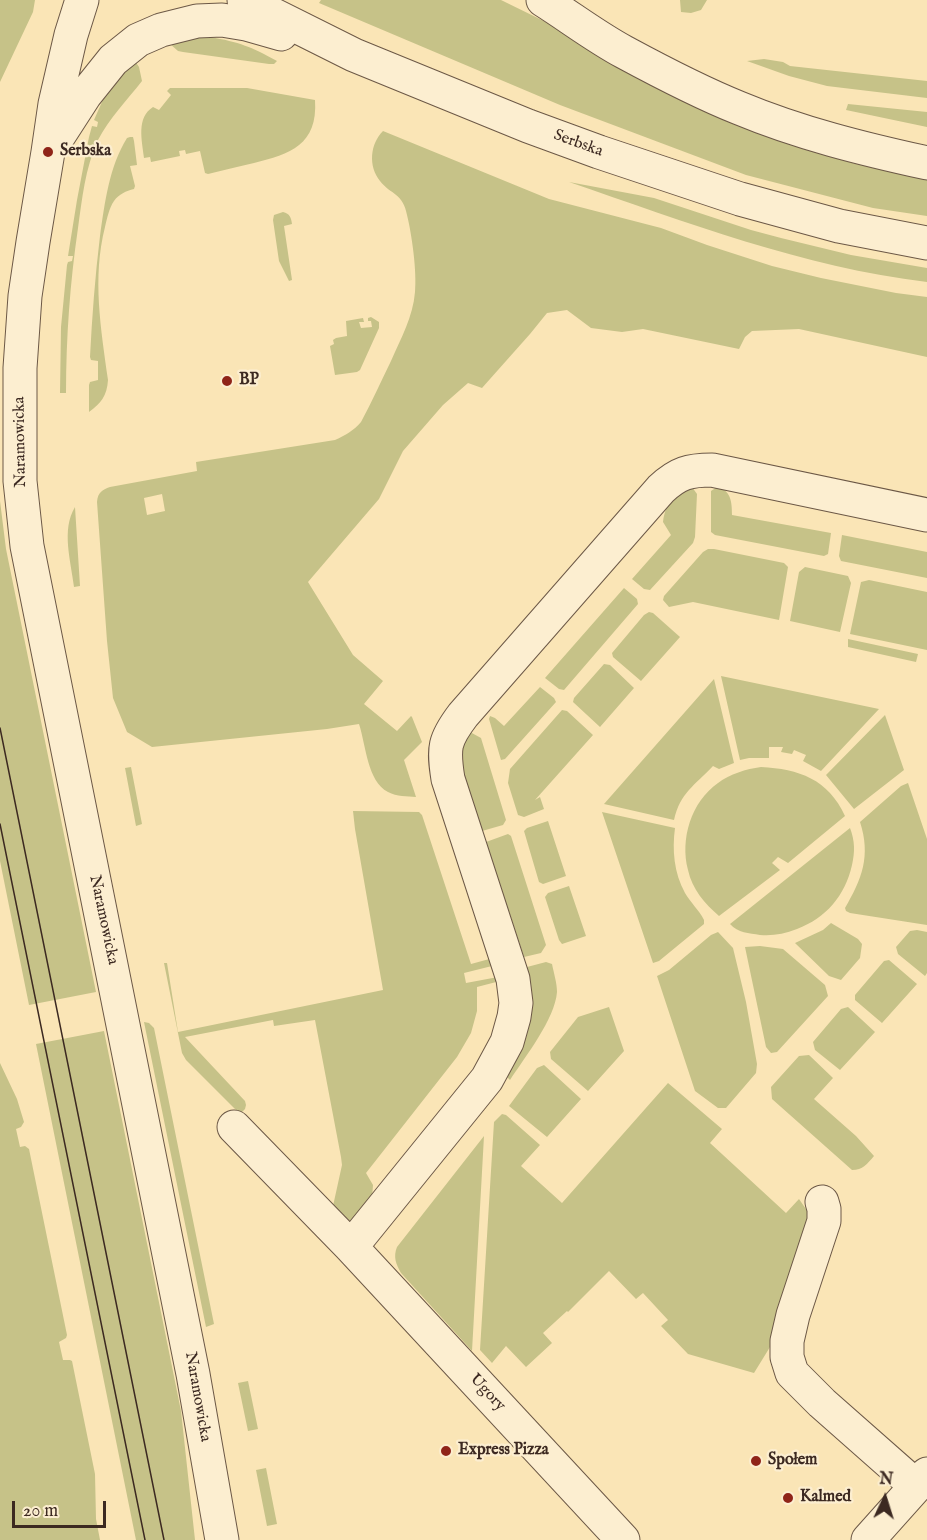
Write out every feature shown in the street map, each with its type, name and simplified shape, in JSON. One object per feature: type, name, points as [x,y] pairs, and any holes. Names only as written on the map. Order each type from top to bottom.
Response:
[{"type":"street","name":"Naramowicka","points":[[82,0],[71,35],[55,104],[33,242],[13,295],[20,368],[20,481],[27,546],[189,1351],[222,1540]]},
{"type":"street","name":"Serbska","points":[[244,0],[354,56],[599,152],[740,199],[839,226],[927,243]]},
{"type":"street","points":[[543,0],[622,51],[697,90],[738,108],[837,142],[927,162]]},
{"type":"street","points":[[48,152],[85,95],[114,60],[138,40],[161,30],[197,21],[222,20],[246,24],[354,56]]},
{"type":"street","points":[[351,1247],[487,1079],[507,1042],[514,1017],[515,990],[510,967],[448,779],[445,763],[448,736],[463,715],[661,489],[670,480],[684,472],[698,469],[712,470],[927,514]]},
{"type":"street","name":"Ugory","points":[[234,1128],[351,1247],[623,1540]]},
{"type":"street","points":[[822,1203],[824,1221],[793,1315],[787,1341],[787,1357],[792,1373],[822,1403],[922,1480],[868,1540]]},
{"type":"shaded area","points":[[0,0],[35,0],[33,12],[0,82]]},
{"type":"shaded area","points":[[321,0],[501,0],[807,150],[856,164],[927,179],[927,216],[873,208],[746,175],[560,105],[319,3]]},
{"type":"shaded area","points":[[680,0],[707,0],[701,10],[691,13],[681,12]]},
{"type":"shaded area","points":[[210,37],[245,46],[277,61],[269,64],[183,52],[178,51],[169,43],[189,38]]},
{"type":"shaded area","points":[[764,59],[783,62],[790,66],[927,81],[927,98],[827,86],[747,61]]},
{"type":"shaded area","points":[[135,61],[142,81],[102,132],[87,173],[71,290],[66,393],[60,393],[61,327],[67,265],[72,261],[73,256],[68,256],[89,137],[92,126],[97,127],[98,122],[94,120],[105,95],[113,82]]},
{"type":"shaded area","points":[[170,88],[247,88],[315,100],[312,128],[299,145],[279,156],[208,174],[205,173],[200,151],[186,154],[185,150],[179,151],[180,156],[151,162],[150,157],[144,158],[142,123],[153,107],[159,110],[171,95],[167,91]]},
{"type":"shaded area","points":[[848,104],[927,112],[927,127],[846,110]]},
{"type":"shaded area","points":[[383,131],[549,199],[661,228],[772,266],[896,293],[927,297],[927,357],[799,329],[752,331],[745,337],[739,349],[643,329],[622,332],[591,328],[567,310],[547,313],[482,388],[468,383],[443,405],[403,451],[379,499],[308,582],[353,655],[383,681],[364,704],[397,731],[412,717],[422,742],[404,760],[416,797],[395,795],[381,787],[371,771],[359,724],[152,747],[127,732],[113,698],[97,502],[101,492],[110,487],[197,471],[196,462],[335,440],[361,422],[406,327],[415,292],[414,253],[405,208],[400,198],[380,181],[372,162],[373,149]],"holes":[[[162,494],[165,511],[147,515],[144,498]]]},
{"type":"shaded area","points":[[130,137],[133,137],[137,165],[130,166],[135,186],[134,189],[118,196],[111,207],[101,246],[99,265],[99,304],[108,380],[103,399],[89,412],[89,385],[90,382],[98,380],[98,361],[91,360],[90,357],[102,223],[112,173],[121,149]]},
{"type":"shaded area","points":[[569,182],[654,198],[751,230],[851,255],[927,268],[927,282],[835,266],[790,254],[701,227]]},
{"type":"shaded area","points":[[283,212],[290,216],[292,224],[284,226],[292,280],[289,281],[279,261],[273,220],[274,215]]},
{"type":"shaded area","points":[[371,317],[379,322],[379,328],[360,370],[335,375],[330,346],[334,344],[333,340],[347,336],[346,321],[363,318],[364,322],[359,322],[361,328],[372,327],[371,321],[368,321]]},
{"type":"shaded area","points":[[692,487],[697,494],[693,543],[650,590],[644,589],[632,579],[671,535],[663,522],[669,504]]},
{"type":"shaded area","points":[[717,487],[728,494],[732,515],[831,533],[828,554],[824,556],[715,535],[711,532],[711,491]]},
{"type":"shaded area","points":[[0,501],[6,549],[96,992],[29,1005],[0,861]]},
{"type":"shaded area","points":[[75,507],[80,586],[74,587],[68,536]]},
{"type":"shaded area","points":[[842,535],[927,552],[927,578],[841,561],[839,556]]},
{"type":"shaded area","points":[[708,549],[784,563],[788,567],[779,620],[693,602],[669,607],[663,600],[664,596]]},
{"type":"shaded area","points":[[805,567],[848,576],[851,583],[840,632],[790,621],[799,572]]},
{"type":"shaded area","points":[[869,580],[927,592],[927,650],[850,634],[861,582]]},
{"type":"shaded area","points":[[624,588],[637,599],[638,604],[564,690],[559,689],[545,678]]},
{"type":"shaded area","points":[[649,612],[680,637],[641,681],[613,657],[612,653]]},
{"type":"shaded area","points":[[848,639],[918,654],[916,662],[848,647]]},
{"type":"shaded area","points":[[604,664],[610,665],[634,688],[600,727],[573,702]]},
{"type":"shaded area","points":[[721,676],[879,709],[821,771],[803,761],[806,755],[794,750],[792,754],[781,752],[783,747],[769,747],[769,758],[740,760]]},
{"type":"shaded area","points":[[714,679],[734,763],[719,769],[713,766],[694,784],[680,803],[674,820],[604,804]]},
{"type":"shaded area","points":[[540,687],[556,702],[505,759],[501,760],[490,716],[504,726]]},
{"type":"shaded area","points":[[562,710],[567,711],[593,735],[535,800],[540,797],[544,809],[524,817],[518,815],[508,783],[510,769]]},
{"type":"shaded area","points":[[885,715],[904,770],[854,809],[826,775]]},
{"type":"shaded area","points":[[470,732],[481,738],[506,820],[503,825],[482,831],[461,764],[463,747]]},
{"type":"shaded area","points":[[131,767],[142,824],[136,826],[125,768]]},
{"type":"shaded area","points":[[761,767],[788,770],[811,778],[830,793],[845,816],[788,863],[778,857],[772,863],[780,870],[719,916],[700,896],[690,877],[686,846],[690,822],[701,800],[718,783],[738,772]]},
{"type":"shaded area","points":[[908,783],[927,839],[927,925],[850,913],[845,908],[860,877],[865,857],[860,822],[901,786]]},
{"type":"shaded area","points":[[353,811],[419,812],[422,815],[471,964],[493,958],[496,965],[464,973],[466,983],[498,977],[500,981],[477,987],[477,1011],[471,1033],[457,1057],[366,1173],[373,1185],[372,1198],[352,1220],[346,1222],[333,1206],[342,1165],[315,1020],[274,1026],[273,1020],[185,1037],[245,1101],[245,1109],[240,1114],[186,1060],[182,1053],[164,963],[167,963],[178,1032],[383,990]]},
{"type":"shaded area","points":[[602,812],[675,828],[674,853],[678,878],[685,893],[704,920],[704,924],[659,961],[653,963]]},
{"type":"shaded area","points":[[548,821],[566,876],[543,884],[539,882],[524,831]]},
{"type":"shaded area","points":[[850,828],[854,851],[849,876],[839,896],[817,919],[797,929],[774,935],[744,932],[730,924]]},
{"type":"shaded area","points":[[508,834],[511,836],[546,945],[541,953],[524,957],[486,842]]},
{"type":"shaded area","points":[[569,886],[586,936],[562,944],[545,897],[548,893]]},
{"type":"shaded area","points":[[831,923],[858,939],[862,944],[860,958],[841,980],[829,976],[795,943],[823,930]]},
{"type":"shaded area","points":[[910,931],[927,932],[927,973],[925,976],[898,954],[896,947]]},
{"type":"shaded area","points":[[718,932],[733,948],[757,1064],[756,1073],[726,1108],[718,1108],[695,1091],[657,976],[669,970],[711,935]]},
{"type":"shaded area","points":[[745,947],[783,949],[825,985],[828,996],[777,1052],[771,1053],[766,1047]]},
{"type":"shaded area","points":[[889,960],[917,984],[882,1023],[855,1000],[855,995],[884,961]]},
{"type":"shaded area","points":[[546,962],[552,964],[557,992],[555,1003],[538,1038],[510,1080],[506,1076],[531,1001],[527,967]]},
{"type":"shaded area","points":[[609,1007],[624,1051],[588,1091],[551,1059],[550,1052],[578,1017]]},
{"type":"shaded area","points":[[848,1007],[875,1032],[840,1070],[815,1050],[813,1042],[841,1009]]},
{"type":"shaded area","points":[[144,1022],[154,1028],[214,1324],[206,1327]]},
{"type":"shaded area","points":[[104,1031],[181,1411],[195,1540],[136,1540],[36,1044]]},
{"type":"shaded area","points":[[809,1055],[833,1078],[814,1099],[856,1136],[874,1156],[862,1168],[852,1170],[772,1099],[771,1087],[799,1056]]},
{"type":"shaded area","points":[[0,1063],[17,1099],[24,1122],[16,1129],[20,1147],[25,1146],[29,1149],[67,1335],[59,1342],[63,1360],[72,1361],[95,1474],[96,1519],[100,1540],[0,1540]]},
{"type":"shaded area","points":[[544,1065],[581,1099],[547,1137],[509,1106],[537,1068]]},
{"type":"shaded area","points":[[668,1083],[722,1129],[710,1143],[786,1213],[799,1199],[808,1212],[808,1235],[770,1347],[754,1373],[688,1354],[661,1326],[668,1320],[643,1293],[636,1299],[609,1271],[568,1312],[543,1333],[552,1343],[526,1367],[506,1346],[492,1363],[480,1350],[494,1122],[502,1114],[506,1115],[540,1145],[521,1166],[562,1203]]},
{"type":"shaded area","points":[[484,1136],[472,1351],[401,1273],[395,1254],[397,1247]]},
{"type":"shaded area","points":[[248,1381],[258,1429],[248,1431],[238,1383]]},
{"type":"shaded area","points":[[266,1468],[277,1524],[267,1526],[256,1470]]},
{"type":"tram line","points":[[0,728],[164,1540]]},
{"type":"tram line","points":[[0,824],[145,1540]]},
{"type":"place","name":"Serbska","points":[[48,152]]},
{"type":"place","name":"BP","points":[[227,381]]},
{"type":"place","name":"Express Pizza","points":[[446,1451]]},
{"type":"place","name":"Społem","points":[[756,1461]]},
{"type":"place","name":"Kalmed","points":[[788,1498]]}]
